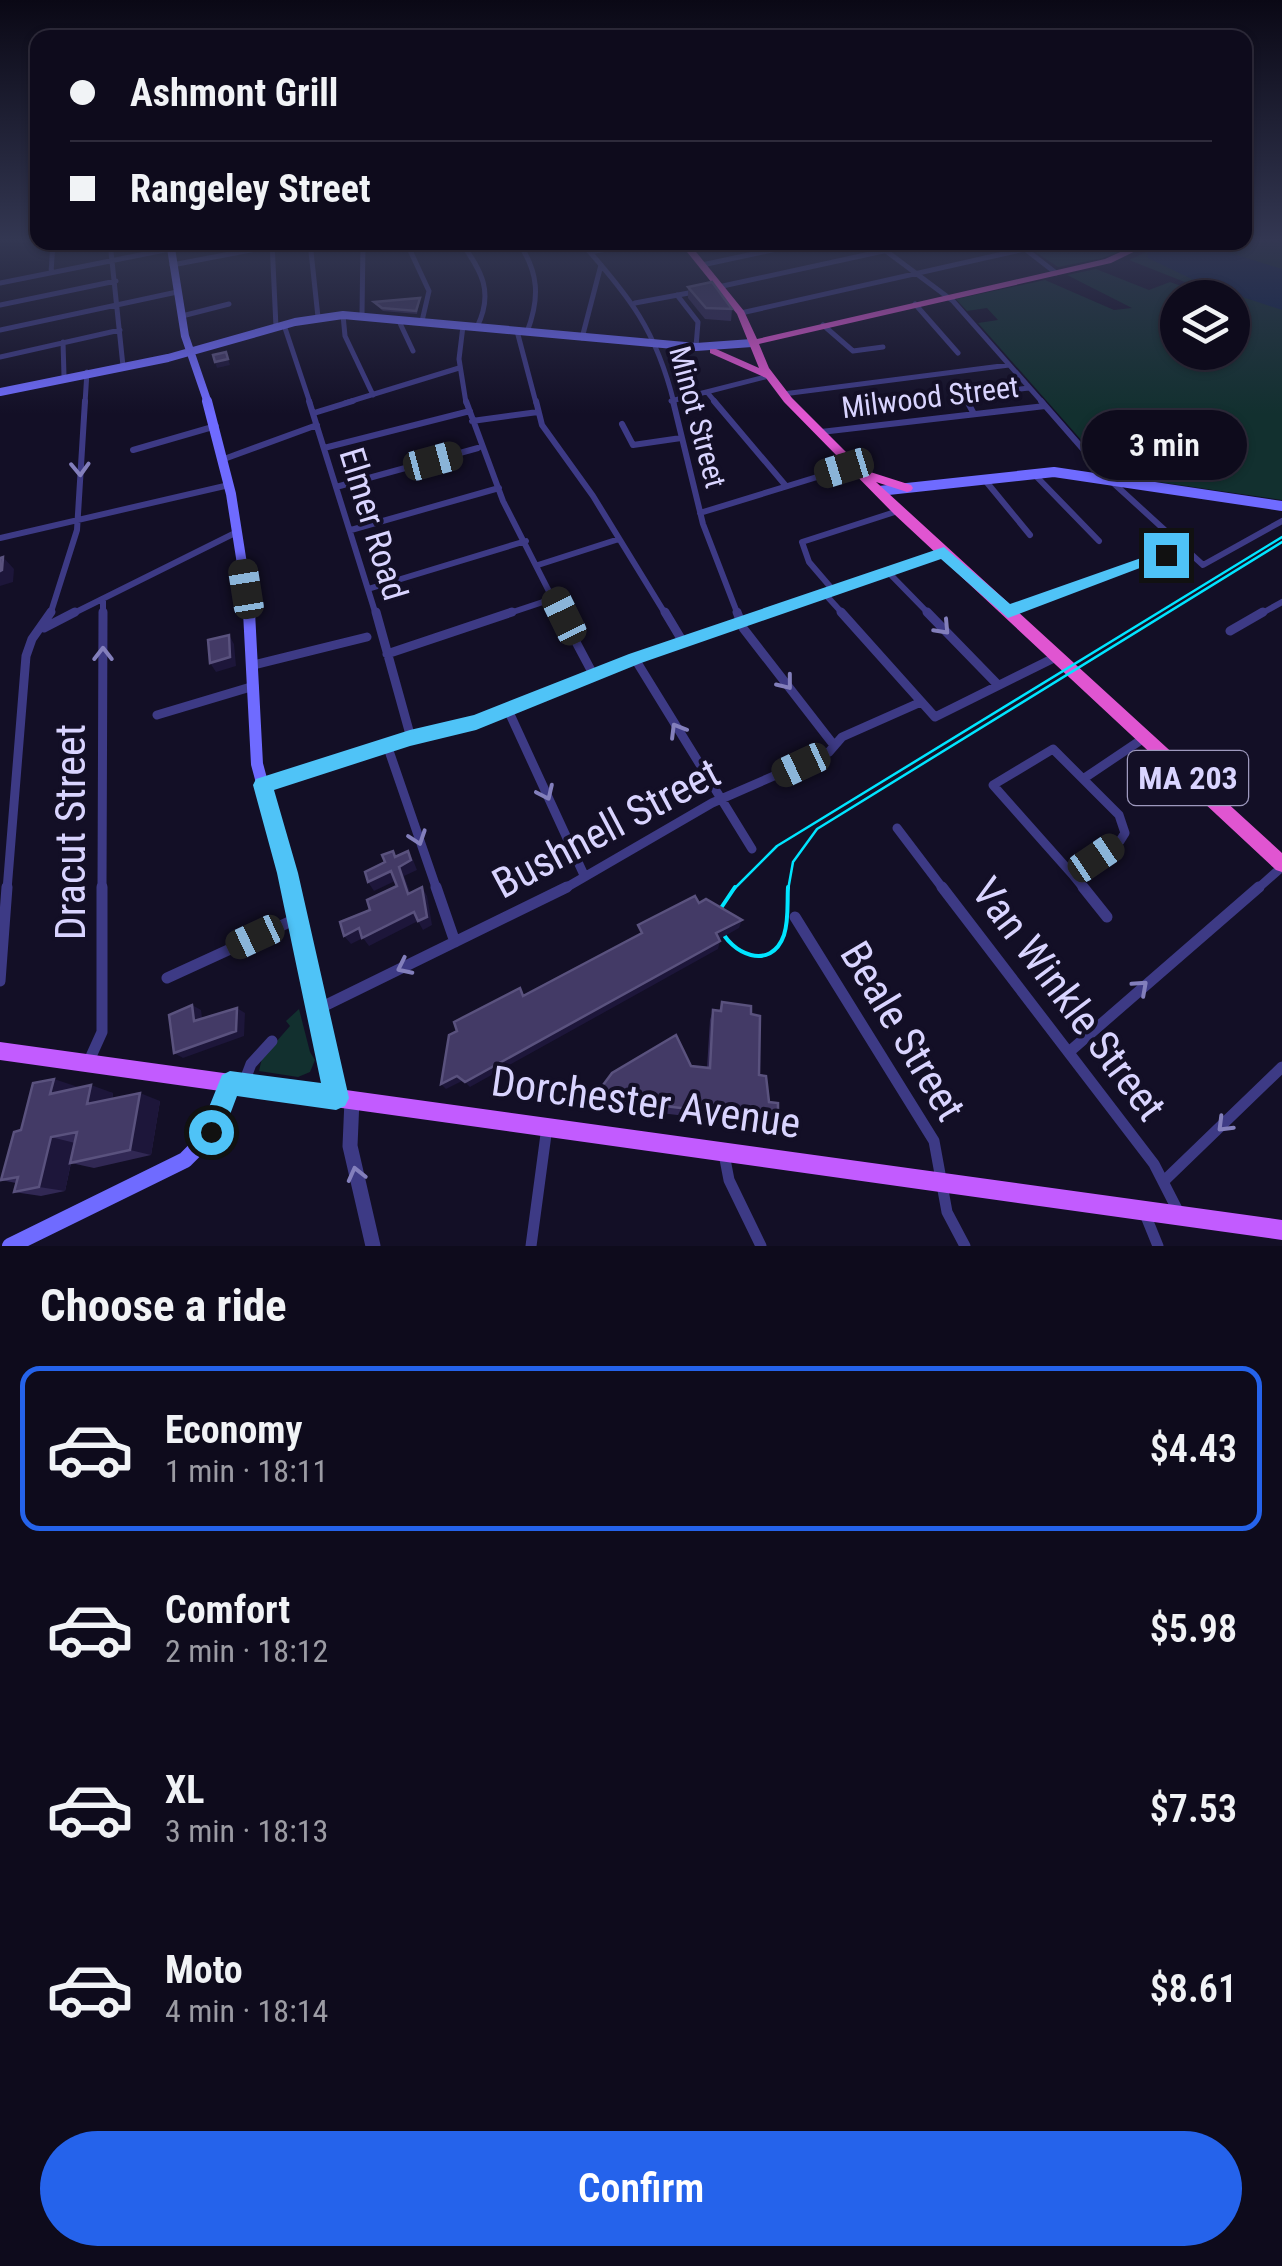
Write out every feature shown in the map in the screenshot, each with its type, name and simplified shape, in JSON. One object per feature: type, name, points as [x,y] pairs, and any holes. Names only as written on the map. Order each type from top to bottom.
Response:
[{"type":"highway","name":"MA 203","points":[[723,297],[752,343]]},
{"type":"highway","name":"MA 203","points":[[726,297],[740,313],[769,376],[820,432],[898,510],[1282,866]]},
{"type":"highway","points":[[752,343],[943,297]]},
{"type":"highway","points":[[713,351],[739,359],[769,376]]},
{"type":"highway","points":[[856,468],[907,488]]},
{"type":"main road","points":[[177,297],[189,354],[216,426],[229,485],[254,664],[255,747],[318,1009],[344,1099]]},
{"type":"main road","points":[[0,392],[64,376],[189,354],[280,326],[343,315],[696,347],[752,343]]},
{"type":"main road","points":[[696,347],[740,350],[752,343]]},
{"type":"main road","points":[[882,494],[984,479],[1062,473],[1282,506]]},
{"type":"main road","name":"Dorchester Avenue","points":[[0,1051],[1282,1230]]},
{"type":"main road","points":[[10,1246],[185,1160],[209,1136],[237,1084]]},
{"type":"street","points":[[0,305],[40,297]]},
{"type":"street","points":[[117,297],[123,366]]},
{"type":"street","points":[[0,330],[151,297]]},
{"type":"street","name":"Elmer Road","points":[[277,297],[280,326],[314,414],[410,738]]},
{"type":"street","points":[[316,297],[318,317]]},
{"type":"street","points":[[362,297],[362,315]]},
{"type":"street","points":[[422,321],[431,297]]},
{"type":"street","points":[[477,328],[487,297]]},
{"type":"street","points":[[537,297],[536,309],[522,332],[538,412],[548,435],[620,539],[682,642]]},
{"type":"street","points":[[582,338],[593,297]]},
{"type":"street","name":"Minot Street","points":[[630,297],[657,344],[700,513],[740,621]]},
{"type":"street","points":[[635,303],[665,297]]},
{"type":"street","points":[[678,297],[699,324],[696,347]]},
{"type":"street","points":[[740,313],[812,297]]},
{"type":"street","points":[[948,297],[1110,480],[1200,563],[1207,565],[1282,522]]},
{"type":"street","points":[[182,316],[229,304]]},
{"type":"street","points":[[916,304],[958,353]]},
{"type":"street","points":[[343,315],[346,336],[373,395]]},
{"type":"street","points":[[398,319],[413,351]]},
{"type":"street","points":[[824,325],[853,352],[883,347]]},
{"type":"street","points":[[463,326],[457,352],[478,448],[594,674]]},
{"type":"street","points":[[0,356],[120,330]]},
{"type":"street","points":[[63,342],[64,376]]},
{"type":"street","points":[[783,394],[1008,364]]},
{"type":"street","points":[[314,414],[459,368]]},
{"type":"street","points":[[42,629],[57,598],[79,520],[79,449],[87,372]]},
{"type":"street","points":[[671,401],[769,376]]},
{"type":"street","points":[[974,414],[964,396],[1029,388]]},
{"type":"street","points":[[706,392],[786,486]]},
{"type":"street","name":"Milwood Street","points":[[820,432],[1045,406]]},
{"type":"street","points":[[324,448],[470,411]]},
{"type":"street","points":[[472,422],[538,412]]},
{"type":"street","points":[[622,424],[633,445],[681,438]]},
{"type":"street","points":[[224,459],[317,425]]},
{"type":"street","points":[[133,450],[216,426]]},
{"type":"street","points":[[336,486],[478,448]]},
{"type":"street","points":[[700,513],[856,468]]},
{"type":"street","points":[[1034,474],[1100,541]]},
{"type":"street","points":[[984,479],[1030,535]]},
{"type":"street","points":[[0,538],[229,485]]},
{"type":"street","points":[[350,530],[499,488]]},
{"type":"street","points":[[898,510],[802,542],[809,562],[828,592],[935,717],[1056,657]]},
{"type":"street","points":[[0,980],[26,656],[32,638],[42,629],[237,532]]},
{"type":"street","points":[[538,565],[620,539]]},
{"type":"street","points":[[368,589],[526,542]]},
{"type":"street","points":[[1008,612],[1182,548]]},
{"type":"street","points":[[263,785],[410,738],[476,722],[635,658],[944,552]]},
{"type":"street","points":[[888,572],[998,685]]},
{"type":"street","points":[[387,654],[555,598]]},
{"type":"street","name":"Dracut Street","points":[[88,1063],[102,1032],[103,599]]},
{"type":"street","points":[[1230,630],[1282,602]]},
{"type":"street","points":[[740,621],[833,744]]},
{"type":"street","points":[[254,664],[366,637]]},
{"type":"street","points":[[635,658],[752,850]]},
{"type":"street","points":[[157,715],[254,686]]},
{"type":"street","name":"Bushnell Street","points":[[318,1009],[921,702]]},
{"type":"street","points":[[508,710],[584,876]]},
{"type":"street","points":[[1083,779],[1144,738]]},
{"type":"street","points":[[387,746],[454,942]]},
{"type":"street","points":[[1072,874],[1120,841],[1125,833],[1118,814],[1052,749],[993,785],[1107,916]]},
{"type":"street","name":"Van Winkle Street","points":[[897,828],[1165,1180],[1180,1216]]},
{"type":"street","points":[[1069,1052],[1282,866]]},
{"type":"street","name":"Beale Street","points":[[795,917],[930,1134],[940,1158],[949,1218],[965,1246]]},
{"type":"street","points":[[167,978],[298,918]]},
{"type":"street","points":[[237,1084],[272,1040]]},
{"type":"street","points":[[1165,1180],[1282,1067]]},
{"type":"street","points":[[344,1099],[350,1146],[373,1246]]},
{"type":"street","points":[[531,1246],[548,1125]]},
{"type":"street","points":[[724,1150],[729,1180],[760,1246]]},
{"type":"street","points":[[1144,1211],[1158,1246]]},
{"type":"green space","points":[[1084,297],[1114,310],[1132,308],[1111,297],[1160,297],[1160,370],[1250,370],[1250,297],[1282,297],[1282,500],[1151,481],[1121,462],[1097,458],[978,323],[998,320],[987,308],[967,311],[956,299]]},
{"type":"green space","points":[[299,1009],[315,1060],[310,1072],[298,1077],[259,1071],[262,1058],[290,1026],[286,1021]]},
{"type":"water","points":[[1250,297],[1282,297],[1282,310],[1250,299]]},
{"type":"building","points":[[697,297],[723,297],[732,309],[706,308]]},
{"type":"building","points":[[420,298],[416,311],[382,308],[374,302]]},
{"type":"building","points":[[226,352],[228,359],[215,362],[213,355]]},
{"type":"building","points":[[229,635],[230,657],[210,663],[208,640]]},
{"type":"building","points":[[393,851],[395,857],[408,851],[411,860],[399,867],[408,894],[422,887],[427,917],[418,921],[414,912],[362,938],[359,928],[344,936],[340,922],[370,910],[367,900],[397,886],[391,871],[368,882],[365,872],[385,862],[382,855]]},
{"type":"building","points":[[695,896],[699,903],[706,899],[742,920],[716,933],[720,941],[465,1082],[457,1076],[441,1084],[449,1035],[457,1031],[454,1022],[520,988],[523,996],[642,933],[638,925]]},
{"type":"building","points":[[722,1002],[751,1006],[751,1014],[760,1016],[759,1075],[766,1076],[769,1102],[778,1103],[778,1120],[616,1100],[604,1092],[603,1085],[612,1073],[676,1035],[691,1066],[710,1068],[713,1010],[721,1011]]},
{"type":"building","points":[[192,1005],[194,1021],[237,1008],[236,1031],[174,1053],[169,1015]]},
{"type":"building","points":[[54,1079],[50,1094],[91,1085],[87,1104],[140,1093],[130,1150],[70,1163],[77,1132],[51,1137],[39,1187],[14,1192],[18,1177],[1,1180],[14,1132],[21,1130],[33,1083]]},
{"type":"tram line","points":[[733,890],[777,846],[1282,537]]},
{"type":"tram line","points":[[788,890],[793,862],[817,829],[1282,542]]},
{"type":"tram line","points":[[733,890],[721,908],[720,927],[732,945],[761,956],[778,946],[784,935],[788,887]]},
{"type":"route","points":[[211,1132],[230,1083],[336,1098],[288,873],[263,785],[410,738],[476,722],[635,658],[944,552],[1008,612],[1166,555]]}]
